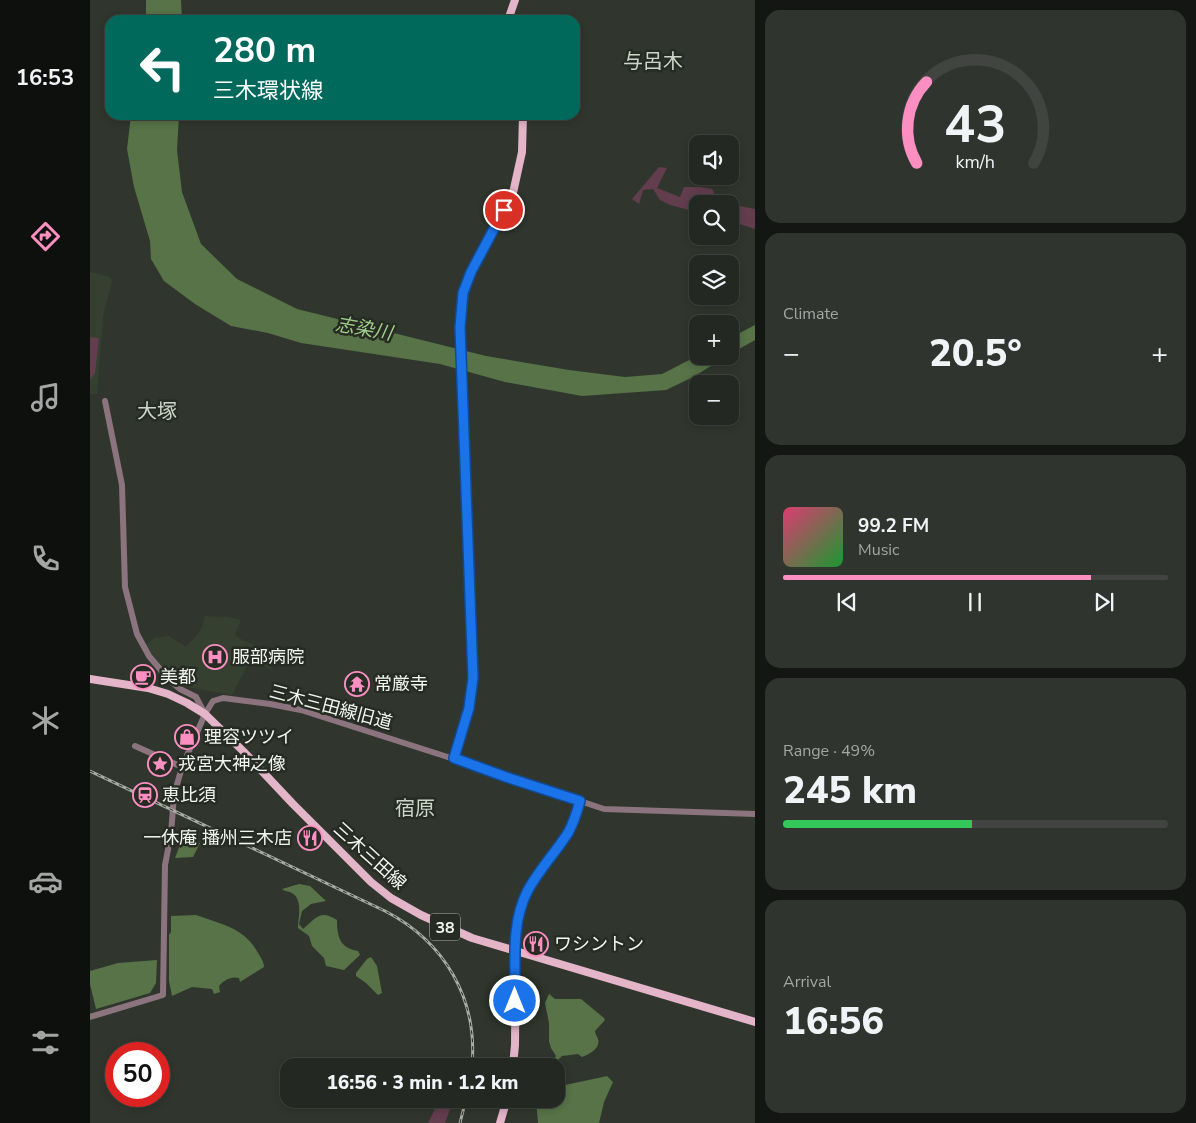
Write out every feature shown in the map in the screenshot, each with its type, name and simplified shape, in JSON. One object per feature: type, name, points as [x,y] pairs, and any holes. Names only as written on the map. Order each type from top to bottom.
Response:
[{"type":"main road","points":[[510,15],[515,0]]},
{"type":"main road","points":[[514,1058],[518,923],[527,892],[540,869],[568,832],[580,801],[454,758],[469,708],[473,678],[462,391],[461,336],[463,293],[513,193],[522,152],[523,120]]},
{"type":"main road","name":"三木三田線","points":[[90,679],[148,688],[168,694],[205,714],[244,751],[371,882],[391,898],[420,915],[446,928],[516,951],[755,1022]]},
{"type":"main road","points":[[500,1123],[505,1108]]},
{"type":"street","points":[[90,1017],[163,995],[165,865],[171,834],[174,795],[182,767],[205,714],[196,697],[180,689],[170,681],[149,656],[137,634],[125,587],[122,485],[105,401]]},
{"type":"street","name":"三木三田線旧道","points":[[205,714],[213,701],[223,698],[270,704],[322,716],[454,758]]},
{"type":"street","points":[[135,746],[182,767]]},
{"type":"street","points":[[580,801],[604,809],[755,814]]},
{"type":"shaded area","points":[[659,167],[667,168],[657,188],[680,197],[684,187],[701,187],[712,189],[715,195],[689,195],[689,210],[660,200],[653,189],[643,190],[639,204],[632,199]]},
{"type":"shaded area","points":[[739,206],[755,209],[755,229],[739,224]]},
{"type":"shaded area","points":[[90,272],[110,277],[112,281],[103,316],[97,394],[90,394]]},
{"type":"shaded area","points":[[90,337],[99,338],[95,373],[90,380]]},
{"type":"shaded area","name":"服部病院","points":[[205,616],[228,617],[241,620],[235,634],[238,638],[279,655],[274,660],[270,669],[251,658],[232,695],[181,686],[165,672],[145,645],[155,638],[169,636],[186,647],[199,633]]},
{"type":"shaded area","points":[[436,1108],[451,1108],[445,1123],[428,1123]]},
{"type":"water","points":[[146,0],[181,0],[182,15],[146,15]]},
{"type":"water","name":"志染川","points":[[130,120],[179,120],[177,150],[182,192],[201,244],[237,279],[297,309],[486,356],[569,370],[625,377],[662,374],[689,360],[689,365],[712,365],[696,375],[689,375],[689,379],[666,390],[582,396],[505,382],[440,364],[301,343],[268,333],[231,326],[195,304],[164,281],[151,259],[150,241],[134,187],[127,149]]},
{"type":"water","points":[[755,325],[755,340],[739,349],[739,333]]},
{"type":"water","points":[[186,835],[200,843],[193,857],[175,858],[183,837]]},
{"type":"water","points":[[299,884],[310,886],[326,901],[311,904],[302,911],[299,924],[303,929],[318,916],[326,915],[331,917],[337,920],[339,936],[343,944],[352,950],[358,951],[360,955],[344,970],[326,966],[324,958],[312,946],[309,936],[298,928],[299,903],[294,895],[282,889]]},
{"type":"water","points":[[196,915],[223,924],[239,932],[253,945],[264,967],[240,982],[239,978],[225,980],[219,986],[220,992],[214,994],[212,989],[192,987],[172,996],[169,981],[171,916]]},
{"type":"water","points":[[371,957],[377,966],[382,993],[378,995],[356,976],[356,973],[367,959]]},
{"type":"water","points":[[157,960],[156,983],[150,993],[96,1009],[90,984],[90,971],[118,963]]},
{"type":"water","points":[[549,994],[555,999],[581,999],[604,1018],[605,1020],[595,1031],[598,1039],[596,1048],[591,1053],[582,1057],[578,1054],[555,1058],[556,1056],[549,1041],[549,1023],[545,1003]]},
{"type":"water","points":[[607,1076],[613,1082],[604,1102],[599,1123],[538,1123],[537,1108],[565,1108],[565,1085]]},
{"type":"railway","points":[[90,771],[385,911],[406,924],[425,939],[453,975],[463,996],[469,1018],[472,1058]]},
{"type":"railway","points":[[460,1123],[464,1108]]},
{"type":"place","name":"服部病院","points":[[215,657]]},
{"type":"place","name":"美都","points":[[143,677]]},
{"type":"place","name":"常厳寺","points":[[357,684]]},
{"type":"place","name":"理容ツツイ","points":[[187,737]]},
{"type":"place","name":"戎宮大神之像","points":[[160,764]]},
{"type":"place","name":"恵比須","points":[[145,795]]},
{"type":"place","name":"一休庵 播州三木店","points":[[310,838]]},
{"type":"place","name":"ワシントン","points":[[536,944]]},
{"type":"district","name":"与呂木","points":[[653,61]]},
{"type":"district","name":"大塚","points":[[157,411]]},
{"type":"district","name":"宿原","points":[[415,808]]},
{"type":"route","points":[[504,210],[471,272],[463,293],[460,327],[473,678],[469,708],[454,758],[580,801],[568,832],[540,869],[527,892],[520,910],[516,935],[515,1001]]}]
